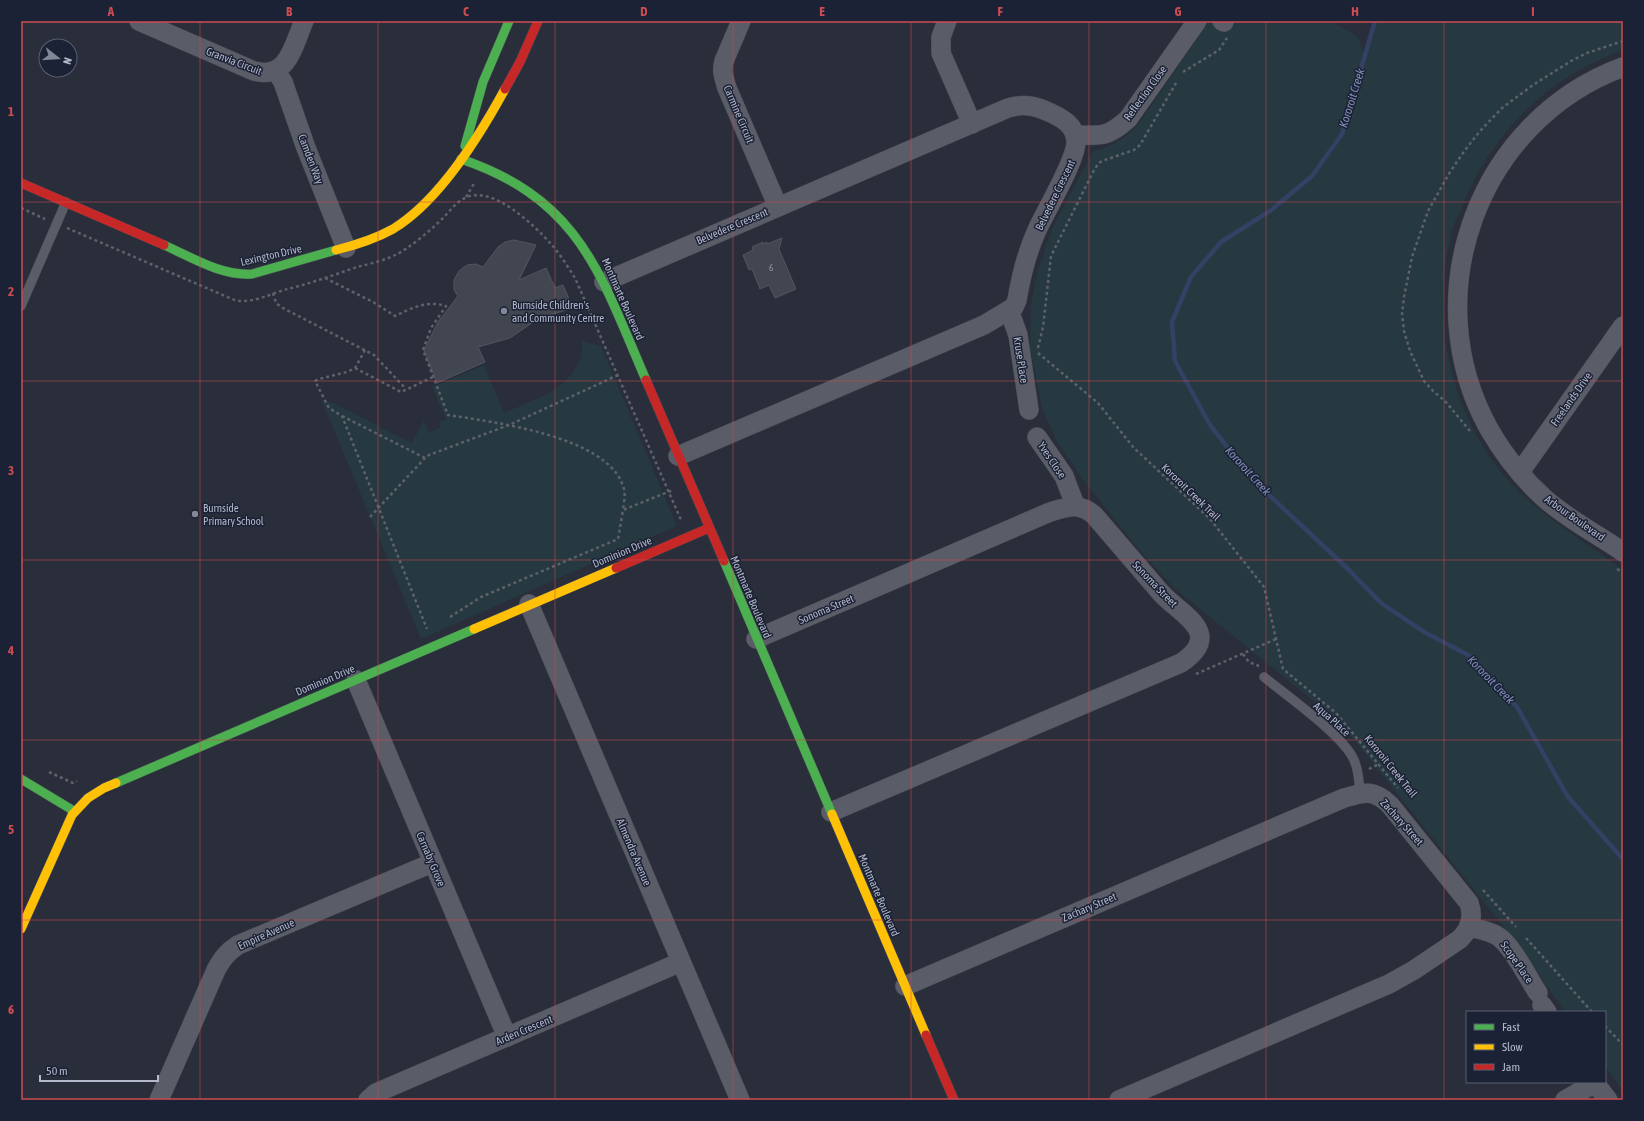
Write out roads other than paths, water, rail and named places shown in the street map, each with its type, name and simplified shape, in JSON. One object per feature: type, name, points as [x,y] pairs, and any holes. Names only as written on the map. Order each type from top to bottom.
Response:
[{"type":"street","name":"Granvia Circuit","points":[[139,21],[254,71],[269,74],[283,66],[304,21]]},
{"type":"street","name":"Lexington Drive","points":[[461,159],[483,82],[509,21]]},
{"type":"street","name":"Lexington Drive","points":[[21,183],[223,271],[239,275],[269,270],[369,241],[383,235],[428,201],[476,140],[498,106],[538,21]]},
{"type":"street","name":"Carmine Circuit","points":[[741,21],[724,61],[722,67],[723,74],[727,88],[778,207]]},
{"type":"street","points":[[947,21],[941,37],[941,53],[972,124]]},
{"type":"street","name":"Reflection Close","points":[[1075,135],[1100,136],[1115,130],[1128,119],[1197,21]]},
{"type":"street","name":"Arbour Boulevard","points":[[1620,560],[1544,498],[1520,472],[1489,429],[1477,403],[1463,357],[1457,311],[1461,266],[1466,241],[1484,192],[1510,151],[1528,129],[1567,95],[1590,81],[1623,67]]},
{"type":"street","name":"Camden Way","points":[[276,71],[283,82],[306,148],[346,248]]},
{"type":"street","name":"Belvedere Crescent","points":[[604,282],[1008,108],[1025,104],[1040,108],[1062,118],[1072,128],[1075,135],[1076,142],[1074,155],[1036,232],[1025,266],[1016,304],[1009,310],[984,325],[678,456]]},
{"type":"street","name":"Montmarte Boulevard","points":[[461,159],[502,176],[535,196],[553,211],[582,244],[604,282],[689,484],[954,1100]]},
{"type":"street","name":"Kruse Place","points":[[1009,310],[1018,335],[1029,410]]},
{"type":"street","name":"Freelands Drive","points":[[1520,472],[1623,326]]},
{"type":"street","name":"Yves Close","points":[[1037,437],[1064,476],[1075,505]]},
{"type":"street","name":"Sonoma Street","points":[[756,639],[1050,512],[1075,505],[1094,515],[1161,594],[1195,624],[1200,636],[1194,651],[1181,663],[831,812]]},
{"type":"street","name":"Dominion Drive","points":[[21,929],[74,811],[88,796],[528,604],[709,528]]},
{"type":"street","name":"Almendra Avenue","points":[[528,604],[740,1100]]},
{"type":"street","name":"Carnaby Grove","points":[[356,680],[507,1037]]},
{"type":"street","points":[[21,779],[74,811]]},
{"type":"street","name":"Zachary Street","points":[[905,986],[1344,798],[1360,793],[1368,793],[1382,797],[1448,875],[1469,903],[1472,914],[1469,927]]},
{"type":"street","name":"Empire Avenue","points":[[159,1100],[216,970],[223,957],[229,951],[238,945],[432,862]]},
{"type":"street","points":[[1119,1100],[1389,984],[1414,970],[1460,940],[1469,927]]},
{"type":"street","name":"Scope Place","points":[[1469,927],[1499,937],[1508,948],[1543,1004]]},
{"type":"street","name":"Arden Crescent","points":[[368,1100],[376,1093],[681,962]]},
{"type":"street","points":[[1565,1100],[1592,1083]]},
{"type":"street","points":[[1595,1083],[1608,1100]]},
{"type":"lane","points":[[21,306],[66,202]]},
{"type":"lane","name":"Aqua Place","points":[[1264,677],[1332,733],[1352,755],[1359,774],[1360,793]]},
{"type":"waterway","name":"Kororoit Creek","points":[[1375,21],[1342,134],[1312,176],[1270,211],[1221,242],[1191,277],[1172,322],[1175,361],[1210,425],[1253,480],[1348,569],[1381,603],[1424,632],[1472,657],[1517,707],[1568,797],[1623,859]]},
{"type":"place","name":"Burnside Children's and Community Centre","points":[[504,311]]},
{"type":"place","name":"Burnside Primary School","points":[[195,514]]}]
